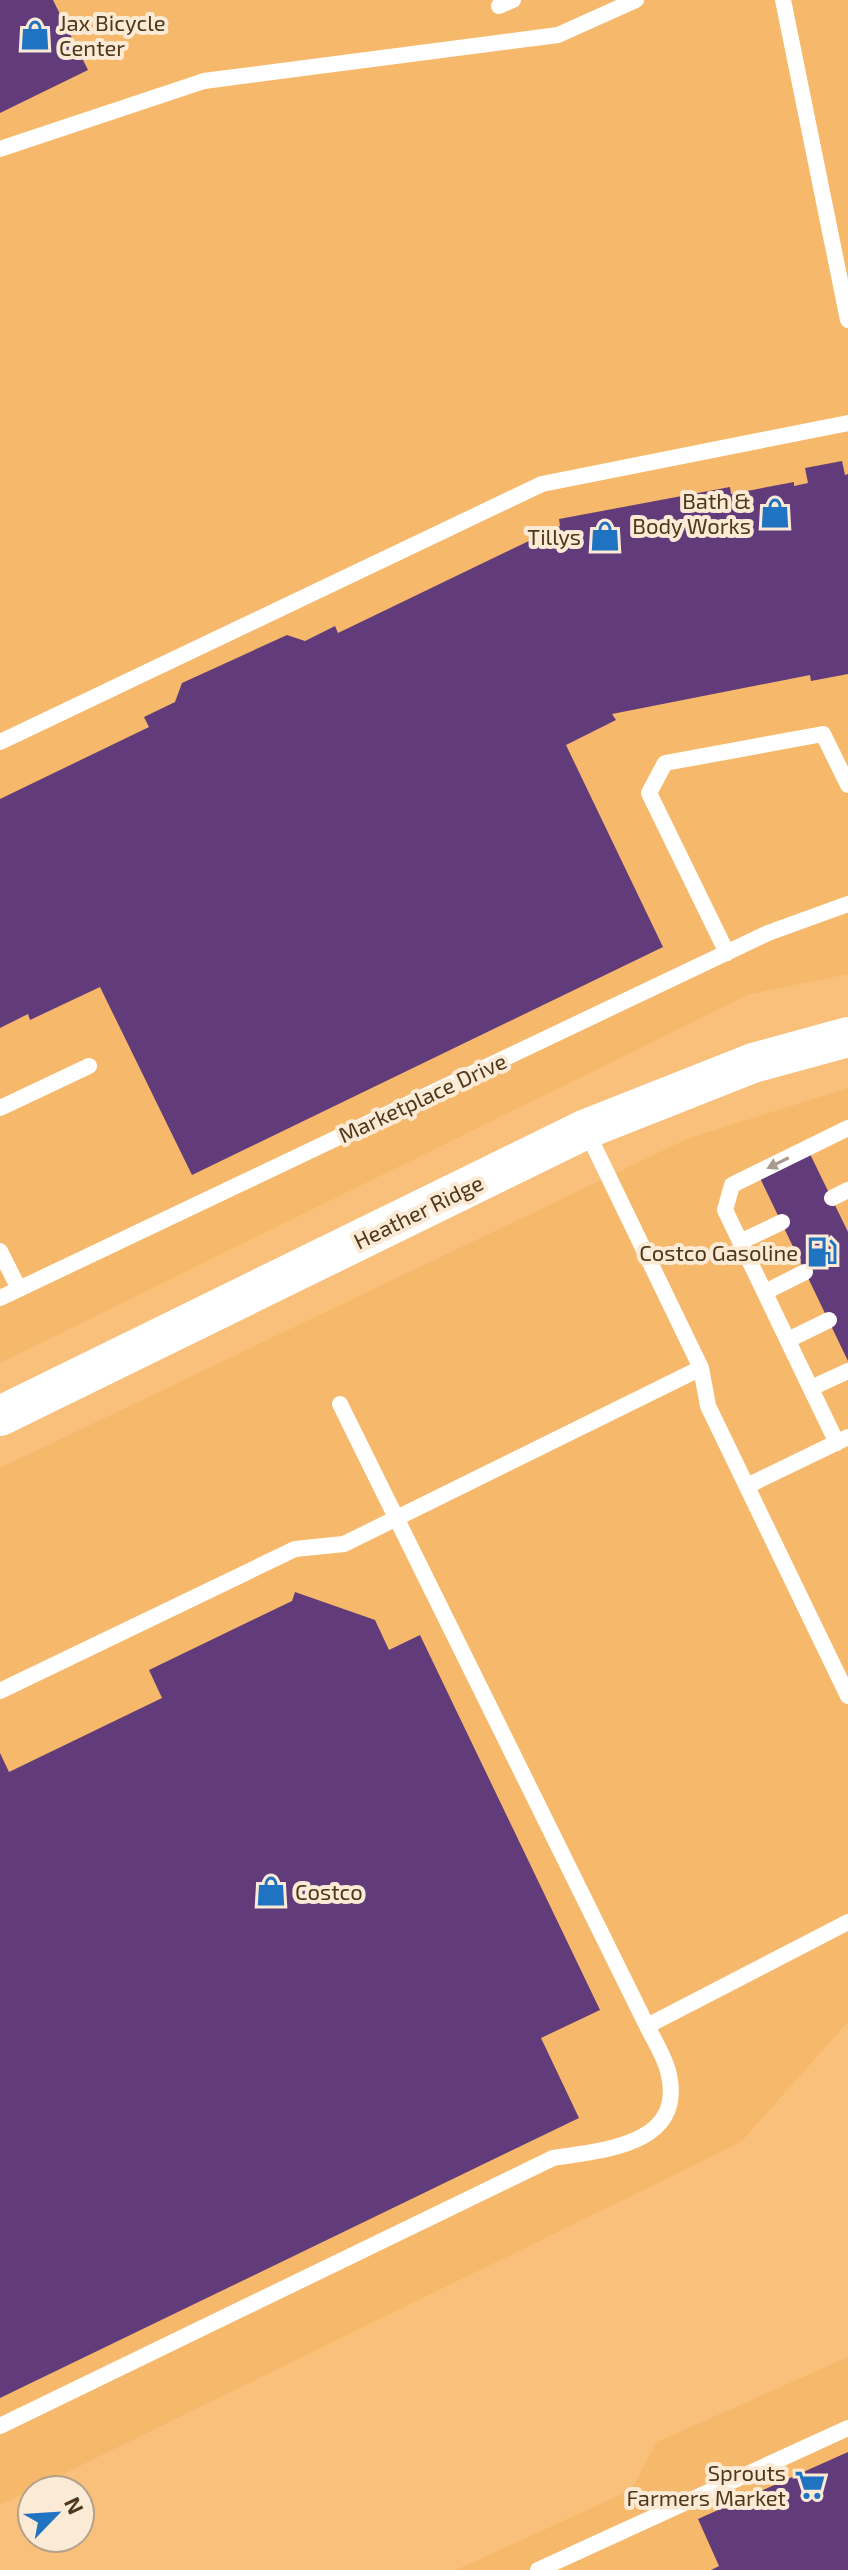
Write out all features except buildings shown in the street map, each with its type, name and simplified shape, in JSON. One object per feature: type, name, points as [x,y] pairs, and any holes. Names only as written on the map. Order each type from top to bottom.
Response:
[{"type":"street","name":"Heather Ridge","points":[[0,1416],[586,1129],[753,1063],[848,1037]]},
{"type":"lane","points":[[0,149],[204,81],[558,35],[636,0]]},
{"type":"lane","points":[[783,0],[848,320]]},
{"type":"lane","points":[[0,742],[542,484],[848,423]]},
{"type":"lane","points":[[727,953],[649,793],[665,763],[823,734],[848,785]]},
{"type":"lane","name":"Marketplace Drive","points":[[0,1298],[768,933],[848,904]]},
{"type":"lane","points":[[0,1108],[89,1066]]},
{"type":"lane","points":[[747,1486],[842,1440],[811,1388],[725,1210],[732,1185],[848,1128]]},
{"type":"lane","points":[[586,1129],[701,1368],[708,1406],[848,1696]]},
{"type":"lane","points":[[832,1198],[848,1190]]},
{"type":"lane","points":[[740,1242],[782,1222]]},
{"type":"lane","points":[[0,1251],[19,1289]]},
{"type":"lane","points":[[765,1292],[805,1272]]},
{"type":"lane","points":[[788,1340],[829,1320]]},
{"type":"lane","points":[[0,1691],[295,1549],[344,1544],[701,1368]]},
{"type":"lane","points":[[811,1388],[848,1371]]},
{"type":"lane","points":[[0,2426],[553,2158],[630,2143],[652,2133],[668,2113],[672,2093],[668,2069],[340,1404]]},
{"type":"lane","points":[[647,2026],[848,1922]]},
{"type":"lane","points":[[538,2570],[848,2428]]},
{"type":"shaded area","points":[[0,0],[848,0],[848,974],[750,994],[0,1363]]},
{"type":"shaded area","points":[[848,1088],[848,2022],[741,2142],[63,2474],[16,2474],[16,2497],[0,2505],[0,1468],[689,1138]]},
{"type":"shaded area","points":[[848,2357],[848,2570],[456,2570],[631,2490],[657,2442]]},
{"type":"place","name":"Jax Bicycle Center","points":[[35,35]]},
{"type":"place","name":"Bath & Body Works","points":[[775,513]]},
{"type":"place","name":"Tillys","points":[[605,536]]},
{"type":"place","name":"Costco Gasoline","points":[[822,1252]]},
{"type":"place","name":"Costco","points":[[271,1891]]},
{"type":"place","name":"Sprouts Farmers Market","points":[[810,2485]]}]
